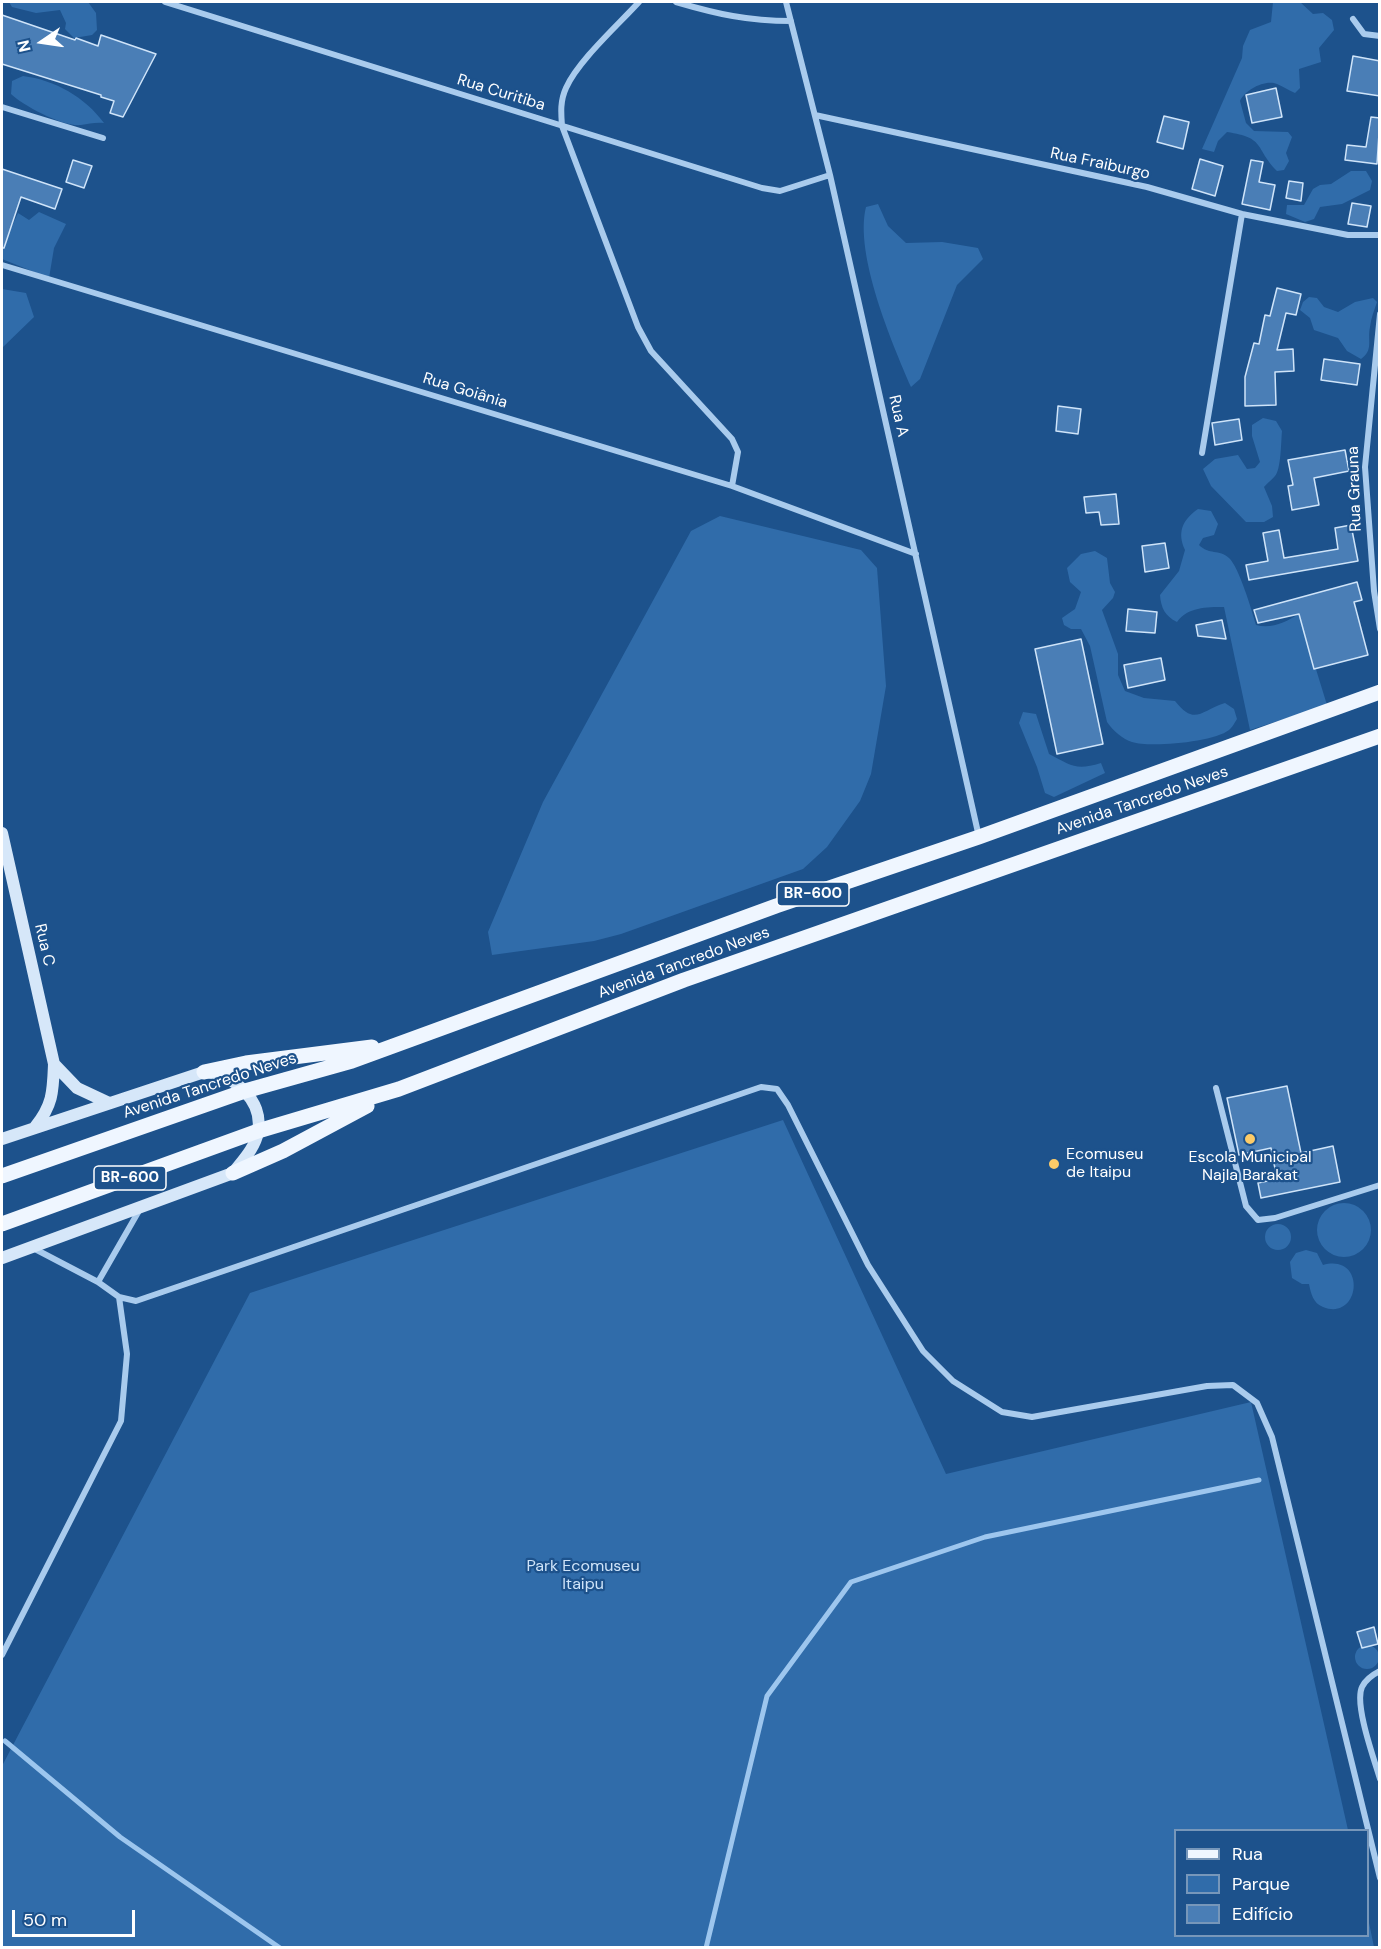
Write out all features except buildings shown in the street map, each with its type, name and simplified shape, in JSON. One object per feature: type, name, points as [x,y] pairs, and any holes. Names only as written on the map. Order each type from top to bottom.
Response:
[{"type":"main road","name":"Avenida Tancredo Neves","points":[[2,1176],[245,1091],[352,1061],[390,1045],[776,906],[979,837],[1380,692]]},
{"type":"main road","name":"Avenida Tancredo Neves","points":[[2,1224],[258,1131],[399,1089],[684,980],[1380,736]]},
{"type":"main road","points":[[204,1072],[246,1064],[390,1045]]},
{"type":"main road","points":[[233,1173],[283,1151],[399,1089]]},
{"type":"street","name":"Rua Curitiba","points":[[165,2],[762,188],[780,191],[830,176]]},
{"type":"street","points":[[639,2],[575,73],[565,89],[561,105],[562,126],[642,335],[651,351],[732,439],[738,452],[732,486]]},
{"type":"street","points":[[676,2],[752,21],[791,21]]},
{"type":"street","name":"Rua A","points":[[786,2],[830,176],[979,837]]},
{"type":"street","points":[[1353,19],[1364,34],[1380,36]]},
{"type":"street","points":[[2,107],[103,138]]},
{"type":"street","name":"Rua Fraiburgo","points":[[815,115],[1147,188],[1242,214],[1348,235],[1380,235]]},
{"type":"street","points":[[1202,453],[1242,214]]},
{"type":"street","name":"Rua Goiânia","points":[[2,265],[732,486],[916,554]]},
{"type":"street","name":"Rua Grauna","points":[[1380,314],[1365,467],[1374,591],[1380,628]]},
{"type":"street","name":"Rua C","points":[[2,833],[54,1064],[53,1092],[47,1111],[34,1127]]},
{"type":"street","points":[[54,1064],[77,1088],[109,1103]]},
{"type":"street","points":[[2,1139],[204,1072],[220,1073],[245,1091],[254,1103],[258,1131],[251,1150],[233,1173],[2,1258]]},
{"type":"street","points":[[33,1248],[99,1282],[119,1297],[136,1300],[158,1295],[761,1087],[777,1089],[788,1105],[867,1265],[923,1351],[952,1381],[1002,1412],[1032,1417],[1216,1386],[1233,1385],[1257,1403],[1272,1437],[1368,1829]]},
{"type":"street","points":[[1216,1088],[1246,1206],[1258,1220],[1275,1218],[1380,1185]]},
{"type":"street","points":[[99,1282],[140,1208]]},
{"type":"street","points":[[2,1655],[121,1421],[127,1354],[119,1297]]},
{"type":"street","points":[[1379,1671],[1369,1677],[1361,1689],[1360,1705],[1380,1779]]},
{"type":"street","points":[[1369,1833],[1380,1878]]},
{"type":"green space","points":[[9,2],[88,2],[96,13],[97,30],[92,35],[74,38],[65,29],[66,23],[60,10],[36,13],[12,7]]},
{"type":"green space","points":[[1273,2],[1300,2],[1313,14],[1323,13],[1332,20],[1334,30],[1319,48],[1321,62],[1299,69],[1300,88],[1295,93],[1277,84],[1267,83],[1251,89],[1240,101],[1246,123],[1254,131],[1288,132],[1292,137],[1286,153],[1289,161],[1284,170],[1277,171],[1254,141],[1239,134],[1227,132],[1218,141],[1214,152],[1202,149],[1242,58],[1243,46],[1250,30],[1271,22]]},
{"type":"green space","points":[[23,76],[46,81],[68,91],[88,105],[104,123],[73,125],[34,110],[11,94],[12,81]]},
{"type":"green space","points":[[1351,171],[1366,171],[1372,181],[1370,190],[1342,204],[1320,207],[1314,219],[1305,222],[1286,214],[1287,205],[1304,205],[1313,189],[1320,185],[1331,184]]},
{"type":"green space","points":[[878,204],[888,226],[906,243],[942,242],[978,248],[983,259],[957,285],[920,379],[911,387],[885,323],[865,249],[866,207]]},
{"type":"green space","points":[[39,212],[66,224],[54,248],[49,278],[2,259],[2,225],[11,228],[18,213],[29,220]]},
{"type":"green space","points":[[2,289],[26,293],[34,317],[2,348]]},
{"type":"green space","points":[[1309,297],[1317,298],[1324,307],[1338,312],[1355,302],[1373,298],[1377,302],[1370,324],[1369,348],[1365,356],[1361,359],[1347,351],[1338,338],[1314,330],[1310,318],[1300,310],[1303,302]]},
{"type":"green space","points":[[1263,418],[1276,421],[1282,431],[1277,473],[1264,487],[1272,506],[1273,517],[1264,522],[1246,522],[1211,486],[1203,469],[1215,459],[1238,455],[1247,469],[1255,468],[1260,462],[1252,436],[1252,425]]},
{"type":"green space","points":[[1198,509],[1211,511],[1218,524],[1214,535],[1203,538],[1199,545],[1206,550],[1225,555],[1233,563],[1245,590],[1256,625],[1273,625],[1299,614],[1327,705],[1250,730],[1224,607],[1192,611],[1186,613],[1177,622],[1164,611],[1160,595],[1179,571],[1185,550],[1181,538],[1182,527]]},
{"type":"green space","points":[[720,516],[861,550],[877,568],[886,686],[871,774],[860,801],[827,847],[803,869],[621,934],[594,941],[492,955],[488,932],[543,802],[691,531]]},
{"type":"green space","points":[[1095,551],[1107,558],[1110,583],[1115,592],[1113,598],[1102,610],[1118,654],[1118,675],[1125,691],[1144,698],[1175,701],[1182,709],[1193,715],[1225,703],[1234,709],[1237,719],[1229,730],[1196,741],[1141,744],[1129,741],[1109,725],[1090,646],[1081,629],[1071,629],[1064,625],[1062,618],[1075,609],[1081,592],[1070,582],[1067,568],[1081,554]]},
{"type":"green space","points":[[1023,712],[1036,714],[1049,754],[1079,767],[1101,763],[1105,773],[1054,797],[1045,793],[1019,723]]},
{"type":"green space","name":"Park Ecomuseu Itaipu","points":[[783,1120],[946,1474],[1251,1402],[1348,1829],[1174,1829],[1174,1937],[1369,1937],[1369,1923],[1374,1947],[2,1948],[2,1766],[250,1293]]},
{"type":"green space","points":[[1339,1203],[1349,1203],[1359,1207],[1367,1215],[1371,1230],[1367,1245],[1359,1253],[1349,1257],[1339,1257],[1329,1253],[1321,1245],[1317,1235],[1317,1225],[1321,1215],[1329,1207]]},
{"type":"green space","points":[[1278,1224],[1287,1228],[1291,1237],[1287,1246],[1278,1250],[1269,1246],[1265,1237],[1269,1228]]},
{"type":"green space","points":[[1306,1250],[1317,1253],[1323,1265],[1337,1264],[1347,1269],[1354,1287],[1345,1305],[1336,1309],[1323,1307],[1315,1301],[1309,1284],[1302,1284],[1292,1278],[1290,1262],[1296,1253]]},
{"type":"green space","points":[[1367,1645],[1372,1646],[1378,1652],[1378,1662],[1372,1668],[1367,1669],[1362,1668],[1356,1662],[1355,1657],[1356,1652],[1362,1646]]},
{"type":"waterway","points":[[706,1948],[767,1696],[851,1582],[985,1537],[1259,1480]]},
{"type":"waterway","points":[[5,1741],[120,1837],[280,1948]]},
{"type":"place","name":"Escola Municipal Najla Barakat","points":[[1250,1139]]},
{"type":"place","name":"Ecomuseu de Itaipu","points":[[1054,1164]]}]
